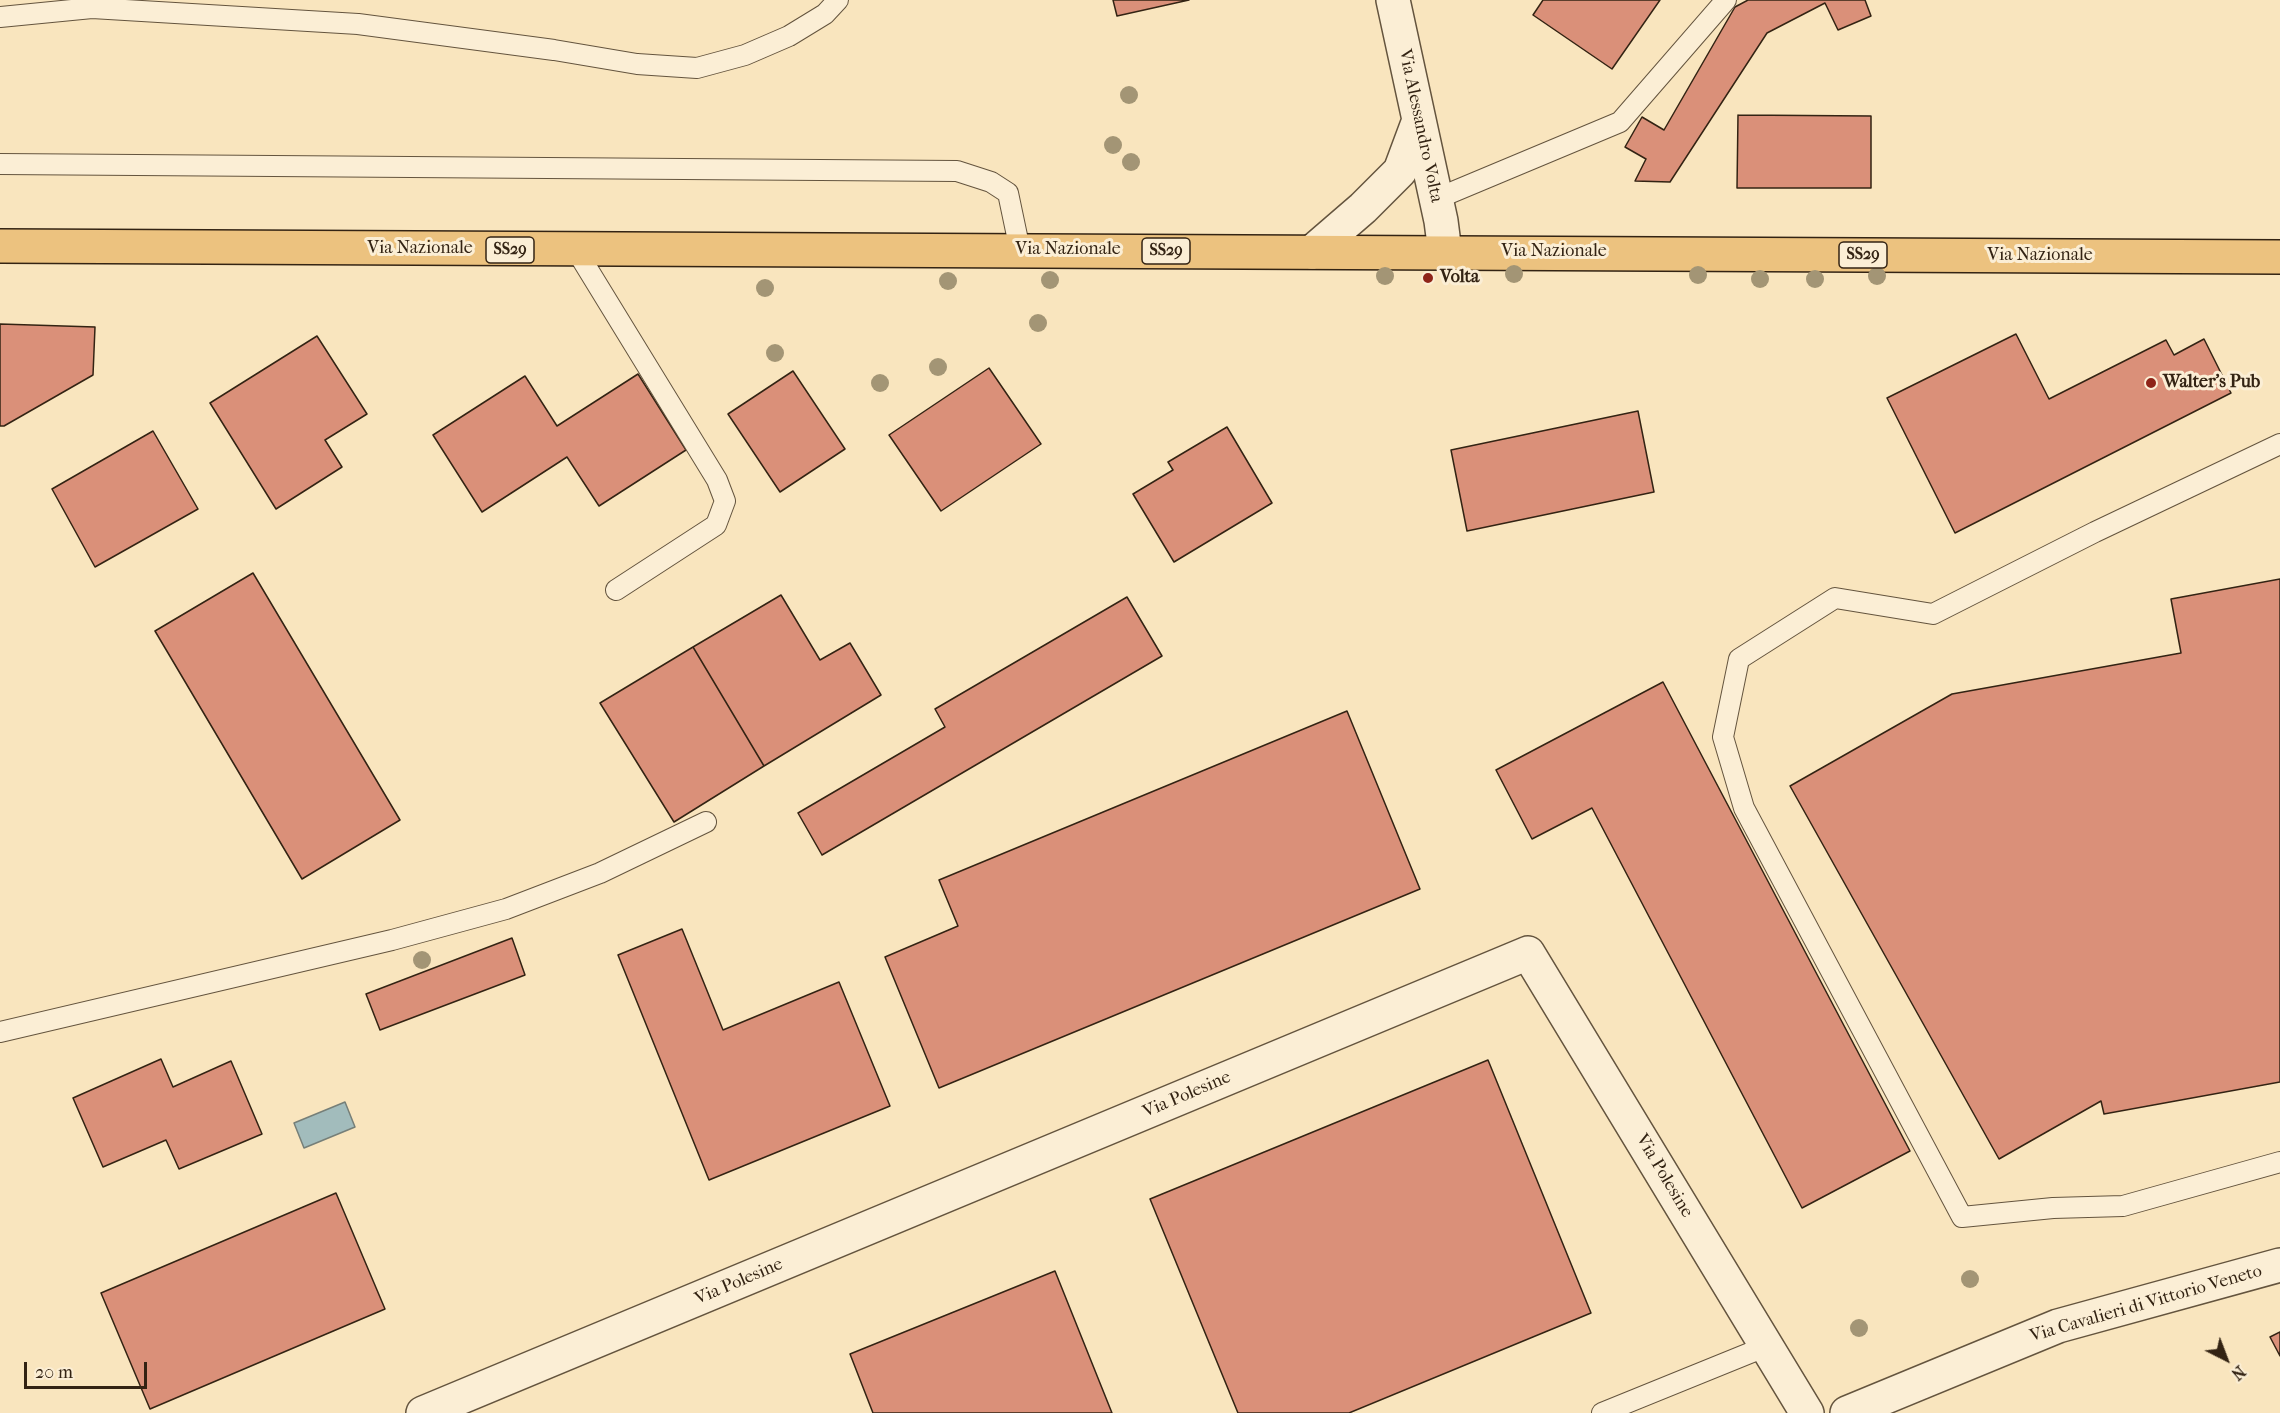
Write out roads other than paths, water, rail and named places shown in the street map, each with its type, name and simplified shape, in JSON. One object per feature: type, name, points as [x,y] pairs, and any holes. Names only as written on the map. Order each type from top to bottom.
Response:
[{"type":"main road","name":"Via Nazionale","points":[[0,246],[2280,257]]},
{"type":"street","name":"Via Alessandro Volta","points":[[1393,0],[1436,199],[1445,252]]},
{"type":"street","points":[[1312,252],[1364,208],[1400,171],[1419,120]]},
{"type":"street","name":"Via Polesine","points":[[423,1413],[1527,953],[1807,1413]]},
{"type":"street","name":"Via Cavalieri di Vittorio Veneto","points":[[1847,1413],[2058,1326],[2280,1265]]},
{"type":"lane","points":[[0,17],[92,8],[358,24],[554,50],[637,64],[697,68],[745,56],[789,36],[825,14],[838,0]]},
{"type":"lane","points":[[1436,199],[1620,122],[1726,0]]},
{"type":"lane","points":[[0,164],[957,171],[991,182],[1008,193],[1020,250]]},
{"type":"lane","points":[[576,250],[717,480],[725,501],[716,525],[615,590]]},
{"type":"lane","points":[[2280,444],[2095,532],[1933,614],[1835,598],[1739,659],[1723,737],[1744,808],[1962,1217],[2053,1208],[2123,1206],[2280,1162]]},
{"type":"lane","points":[[0,1032],[392,940],[506,909],[600,873],[706,822]]},
{"type":"lane","points":[[1602,1413],[1767,1346]]},
{"type":"water","points":[[345,1102],[355,1127],[304,1148],[294,1123]]},
{"type":"place","name":"Volta","points":[[1428,278]]},
{"type":"place","name":"Walter's Pub","points":[[2151,383]]}]
